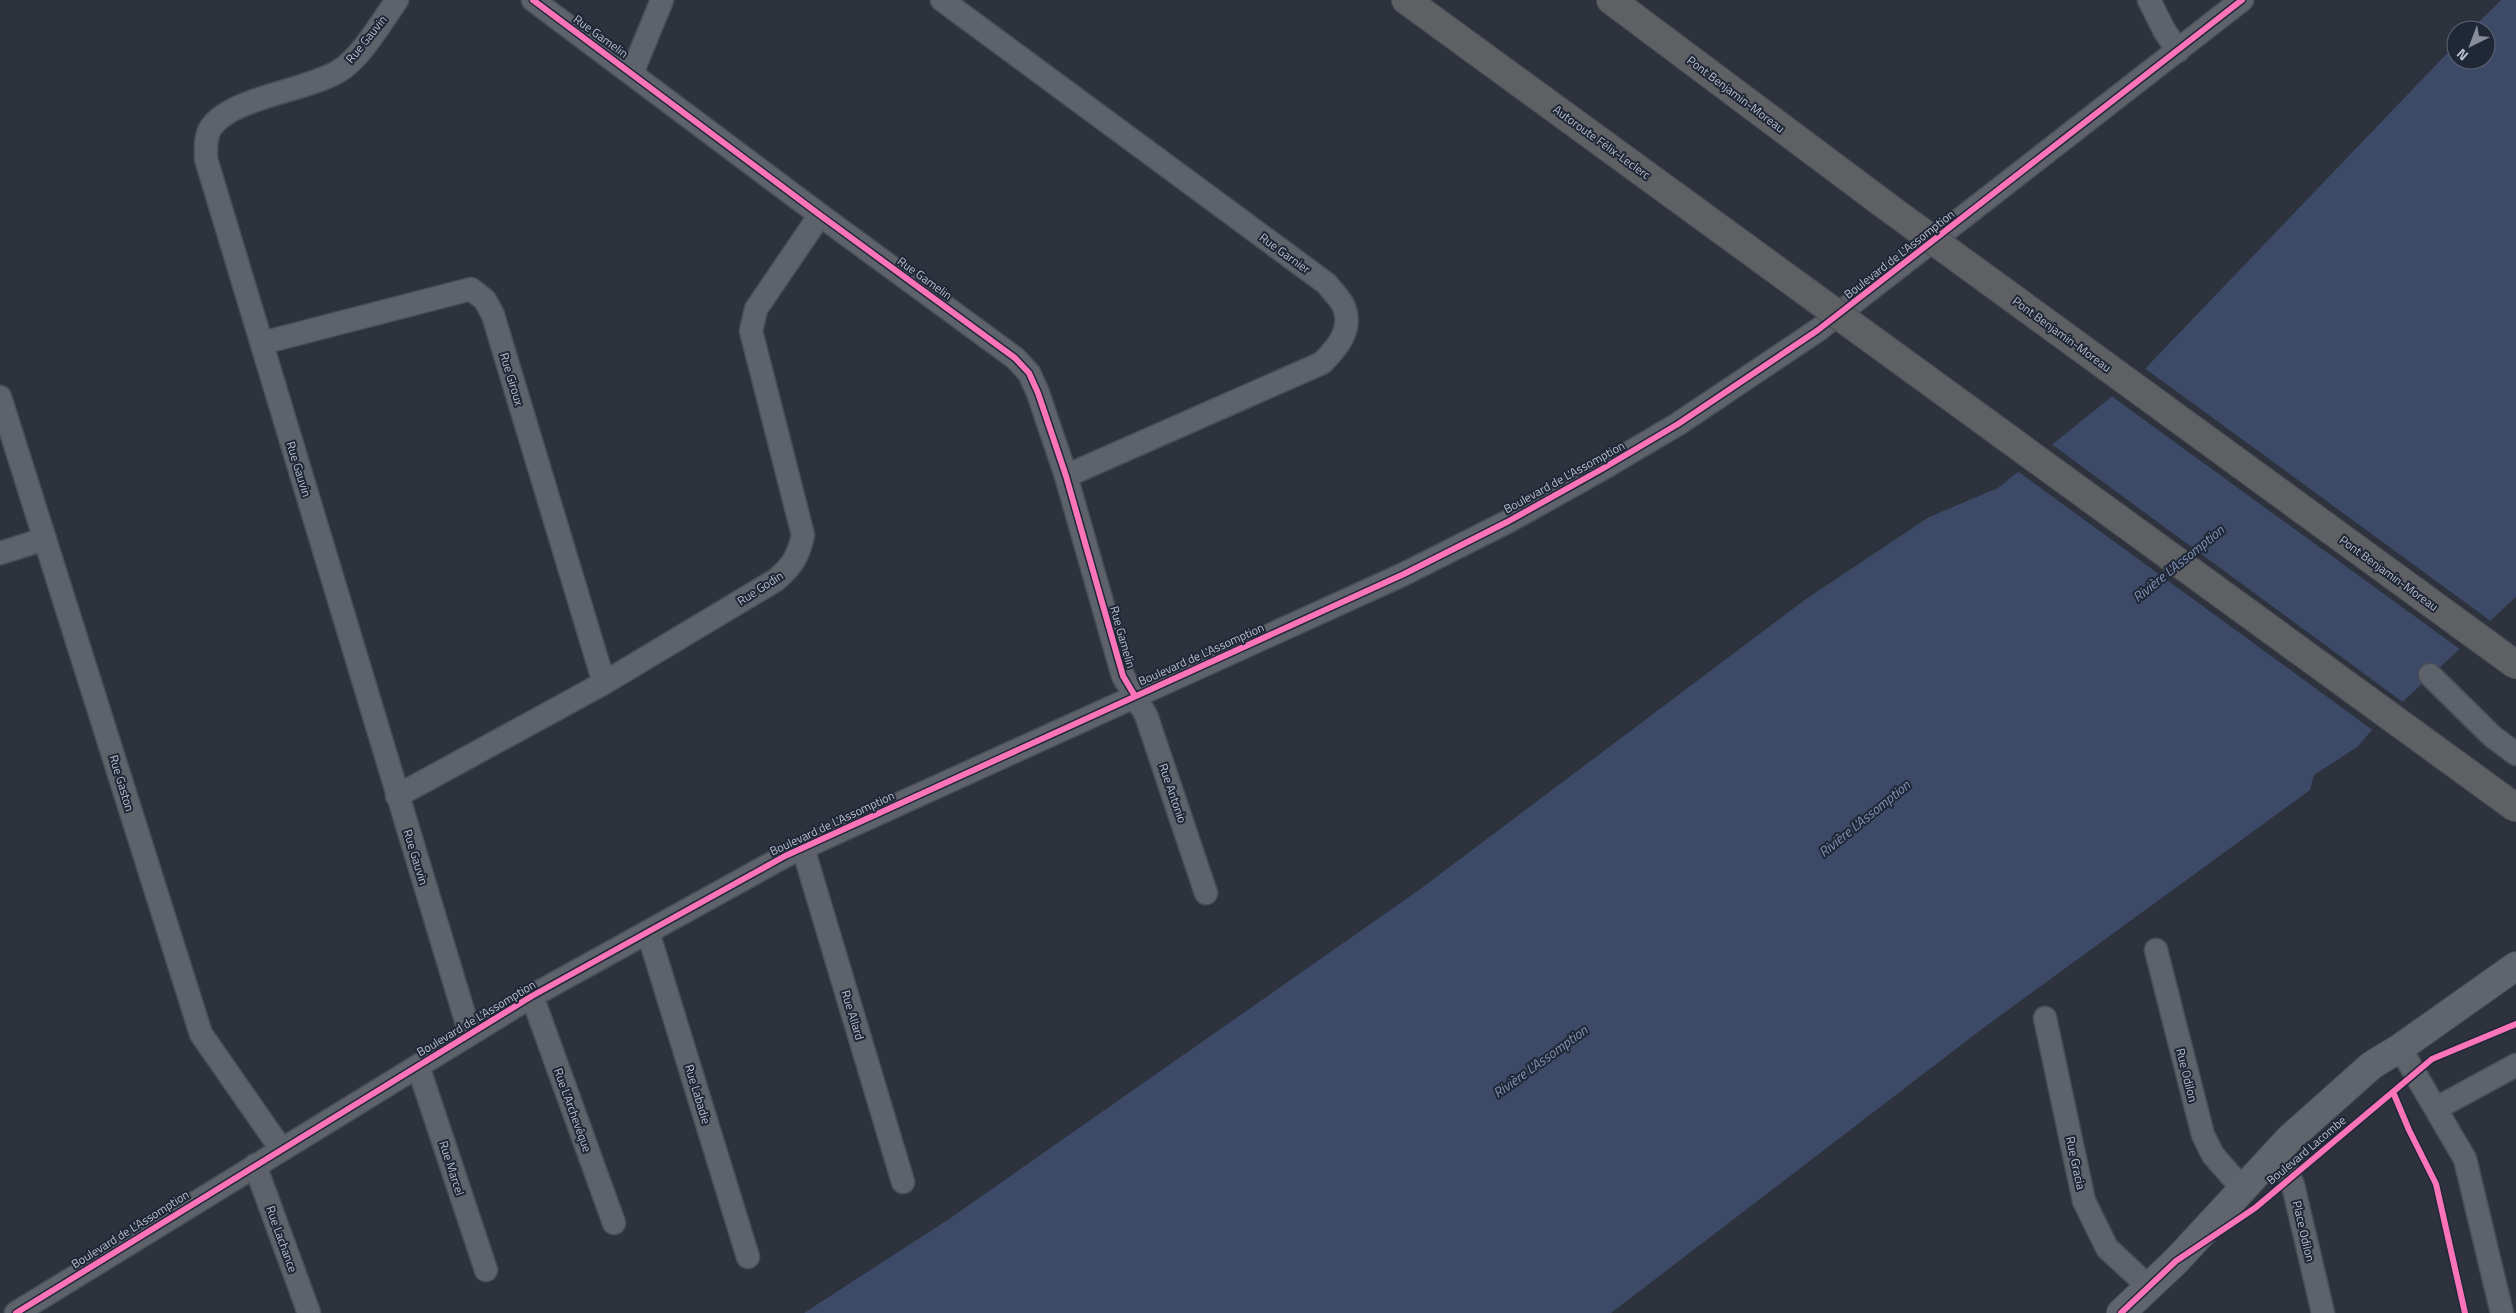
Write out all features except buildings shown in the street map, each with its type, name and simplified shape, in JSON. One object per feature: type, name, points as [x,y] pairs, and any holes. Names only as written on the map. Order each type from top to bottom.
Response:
[{"type":"highway","name":"Autoroute Félix-Leclerc","points":[[1406,0],[2516,808]]},
{"type":"highway","name":"Pont Benjamin-Moreau","points":[[1611,0],[1889,208],[2516,665]]},
{"type":"main road","name":"Boulevard Lacombe","points":[[2121,1313],[2176,1261],[2274,1154],[2357,1077],[2385,1055],[2400,1048],[2516,966]]},
{"type":"street","name":"Rue Gauvin","points":[[397,0],[354,58],[340,70],[317,82],[249,103],[224,115],[212,126],[206,139],[206,159],[470,1034]]},
{"type":"street","name":"Rue Gamelin","points":[[533,0],[1015,358],[1030,373],[1066,476],[1123,676],[1135,696]]},
{"type":"street","points":[[632,73],[662,0]]},
{"type":"street","name":"Rue Garnier","points":[[942,0],[1327,284],[1344,307],[1346,330],[1340,346],[1322,363],[1066,476]]},
{"type":"street","points":[[2150,0],[2164,30],[2178,50]]},
{"type":"street","name":"Boulevard de L'Assomption","points":[[16,1313],[532,996],[803,848],[1444,554],[1582,481],[1678,424],[1787,352],[1855,302],[2242,0]]},
{"type":"street","name":"Rue Godin","points":[[397,796],[604,683],[776,580],[790,568],[798,555],[803,535],[751,331],[756,309],[820,215]]},
{"type":"street","name":"Rue Giroux","points":[[262,344],[471,289],[485,300],[493,314],[604,683]]},
{"type":"street","name":"Rue Gaston","points":[[0,397],[201,1034],[281,1149]]},
{"type":"street","points":[[0,553],[46,539]]},
{"type":"street","points":[[2430,675],[2492,736],[2516,754]]},
{"type":"street","name":"Rue Antonio","points":[[1135,696],[1155,740],[1206,893]]},
{"type":"street","name":"Rue Allard","points":[[803,848],[903,1182]]},
{"type":"street","name":"Rue Labadie","points":[[648,932],[748,1257]]},
{"type":"street","name":"Rue Odilon","points":[[2156,950],[2204,1134],[2213,1155],[2242,1188]]},
{"type":"street","name":"Rue L'Archevêque","points":[[532,996],[614,1224]]},
{"type":"street","name":"Rue Gracia","points":[[2045,1018],[2084,1201],[2107,1248],[2149,1287]]},
{"type":"street","points":[[2400,1048],[2438,1108],[2469,1169],[2502,1313]]},
{"type":"street","points":[[2438,1108],[2516,1065]]},
{"type":"street","name":"Rue Marcel","points":[[418,1066],[486,1270]]},
{"type":"street","name":"Place Odilon","points":[[2274,1154],[2293,1185],[2323,1313]]},
{"type":"street","name":"Rue Lachance","points":[[255,1165],[309,1313]]},
{"type":"water","name":"Rivière L'Assomption","points":[[2501,0],[2516,0],[2516,597],[2372,730],[2357,747],[2314,775],[2310,790],[1982,1029],[1611,1313],[804,1313],[949,1219],[1419,890],[1806,599],[1929,517],[1998,488],[2141,373],[2446,54],[2446,70],[2496,70],[2496,20],[2481,20]]},
{"type":"pier","points":[[2143,367],[2492,622],[2461,650],[2110,395]]},
{"type":"pier","points":[[2050,443],[2404,703],[2374,731],[2016,470]]},
{"type":"cycle path","points":[[533,0],[1015,358],[1029,373],[1038,393],[1066,476],[1123,676],[1135,696]]},
{"type":"cycle path","points":[[16,1313],[532,996],[785,856],[1404,574],[1509,521],[1602,469],[1678,424],[1818,330],[2242,0]]},
{"type":"cycle path","points":[[2121,1313],[2176,1261],[2255,1208],[2432,1059],[2516,1024]]},
{"type":"cycle path","points":[[2393,1092],[2409,1130],[2436,1184],[2465,1313]]}]
